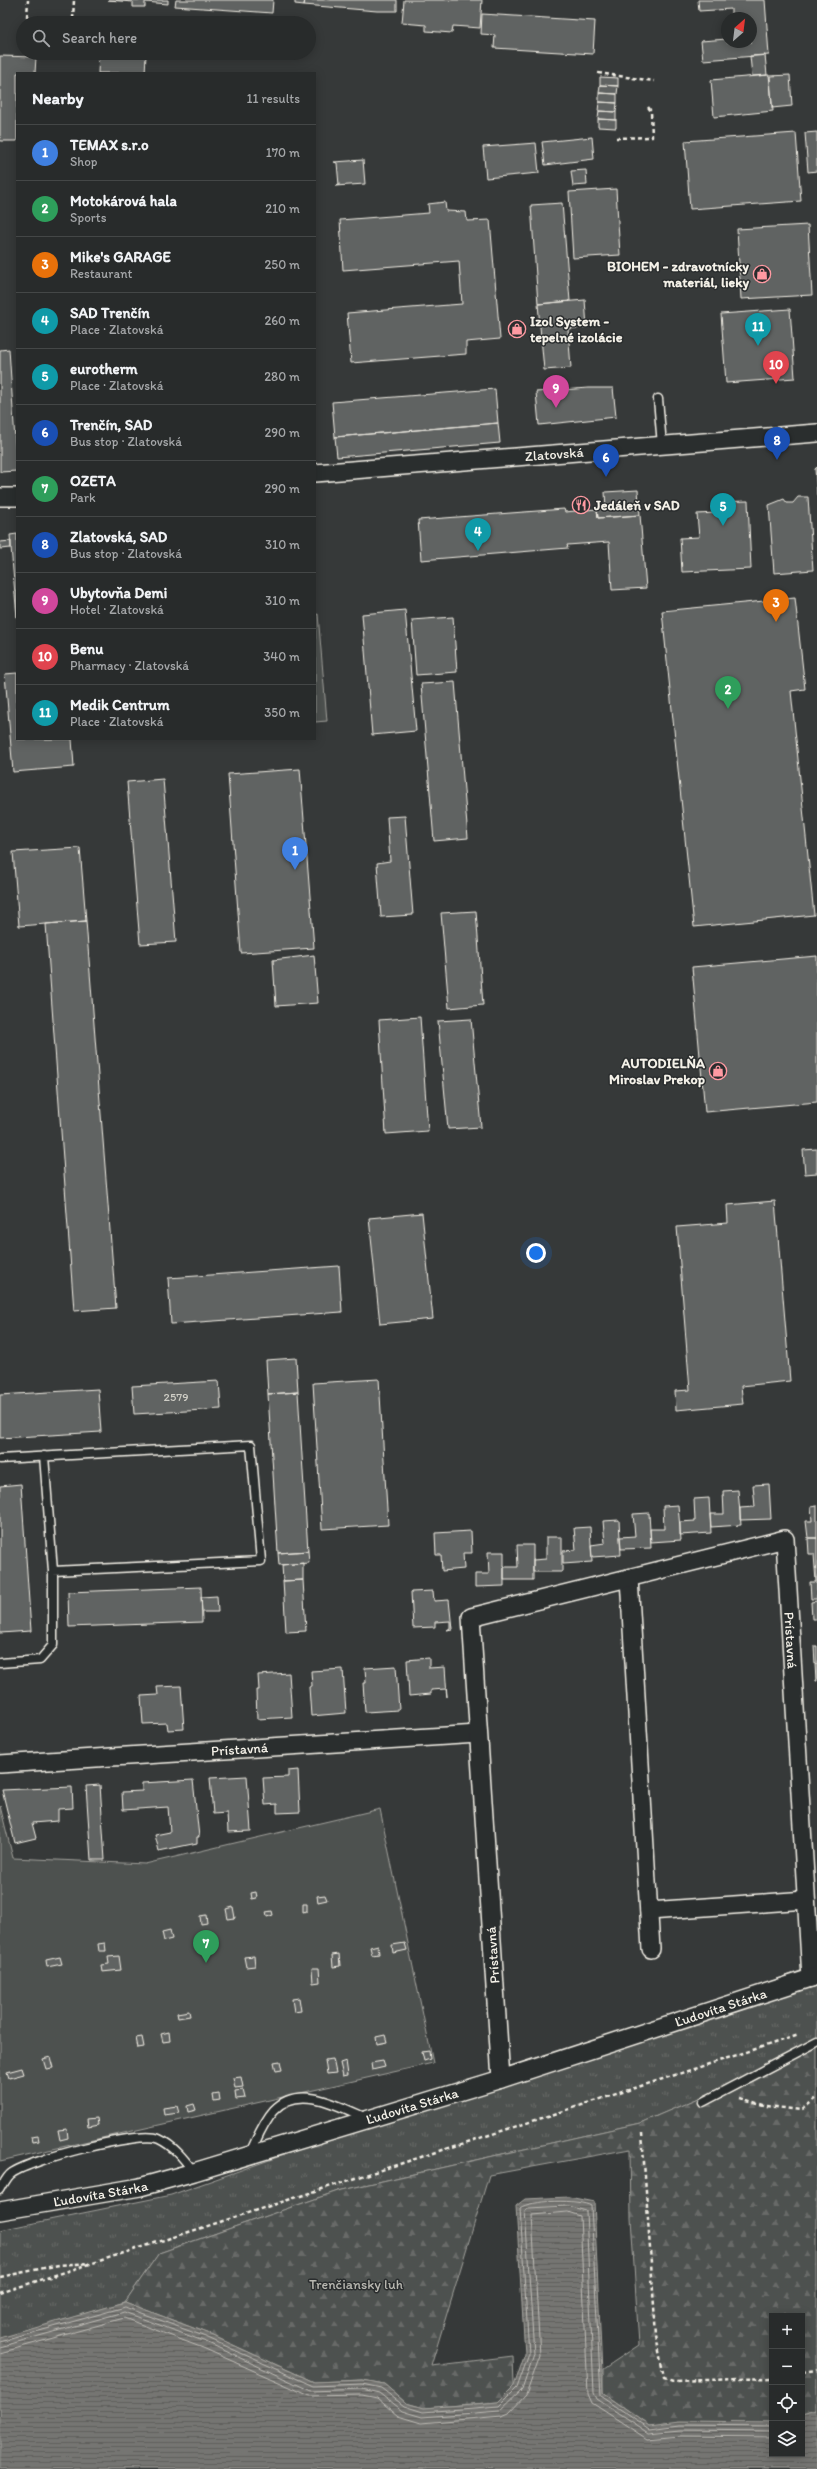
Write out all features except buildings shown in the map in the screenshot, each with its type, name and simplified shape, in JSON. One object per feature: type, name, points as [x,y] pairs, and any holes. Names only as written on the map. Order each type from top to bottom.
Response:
[{"type":"street","name":"Zlatovská","points":[[316,473],[817,433]]},
{"type":"street","points":[[0,497],[16,497]]},
{"type":"street","name":"Prístavná","points":[[501,2079],[471,1617],[785,1539],[806,1900],[814,1977]]},
{"type":"street","points":[[630,1578],[651,1949]]},
{"type":"street","name":"Prístavná","points":[[0,1764],[478,1734]]},
{"type":"street","points":[[649,1911],[806,1900]]},
{"type":"street","name":"Ľudovíta Stárka","points":[[0,2211],[140,2187],[194,2172],[370,2120],[501,2079],[814,1977]]},
{"type":"lane","points":[[658,399],[662,445]]},
{"type":"lane","points":[[0,1459],[251,1445],[260,1561],[53,1571]]},
{"type":"lane","points":[[0,1663],[40,1660],[53,1645],[53,1571],[44,1456]]},
{"type":"lane","points":[[703,2102],[817,2042]]},
{"type":"lane","points":[[249,2156],[275,2109],[296,2098],[324,2099],[370,2120]]},
{"type":"lane","points":[[0,2190],[10,2174],[29,2163],[124,2139],[158,2138],[178,2152],[194,2172]]},
{"type":"path","points":[[27,16],[28,0]]},
{"type":"path","points":[[73,16],[74,0]]},
{"type":"path","points":[[598,73],[654,81]]},
{"type":"path","points":[[616,138],[652,137],[651,111],[648,107]]},
{"type":"path","points":[[0,2293],[802,2034]]},
{"type":"path","points":[[737,2099],[744,2098],[767,2106],[801,2110],[817,2098]]},
{"type":"path","points":[[642,2133],[656,2335],[664,2378],[673,2381],[769,2378]]},
{"type":"path","points":[[0,2277],[59,2265],[96,2263]]},
{"type":"path","points":[[805,2372],[817,2370]]},
{"type":"green space","points":[[318,614],[327,721],[316,722],[316,615]]},
{"type":"green space","points":[[0,1806],[13,1858],[145,1864],[380,1809],[433,2063],[0,2161]]},
{"type":"green space","points":[[817,1965],[817,2048],[640,2123],[338,2191],[159,2253],[125,2302],[0,2339],[0,2230],[171,2195]]},
{"type":"green space","name":"Trenčiansky luh","points":[[817,2048],[817,2412],[805,2415],[805,2313],[769,2313],[769,2422],[649,2425],[603,2393],[603,2369],[639,2345],[631,2218],[630,2149],[489,2175],[431,2366],[513,2356],[514,2386],[498,2402],[424,2408],[406,2403],[384,2384],[363,2380],[314,2382],[209,2334],[125,2302],[159,2253],[338,2191],[640,2123]]},
{"type":"water","points":[[569,2197],[594,2202],[603,2393],[649,2425],[680,2421],[769,2422],[769,2457],[805,2457],[805,2415],[817,2412],[817,2469],[0,2469],[0,2338],[125,2302],[209,2334],[314,2382],[363,2380],[384,2384],[406,2403],[424,2408],[498,2402],[514,2386],[525,2354],[516,2206],[525,2199]]},
{"type":"place","name":"BIOHEM - zdravotnícky materiál, lieky","points":[[762,274]]},
{"type":"place","name":"Izol System - tepelné izolácie","points":[[517,329]]},
{"type":"place","name":"Medik Centrum","points":[[758,346]]},
{"type":"place","name":"Benu","points":[[776,384]]},
{"type":"place","name":"Ubytovňa Demi","points":[[556,408]]},
{"type":"place","name":"Zlatovská, SAD","points":[[777,460]]},
{"type":"place","name":"Trenčín, SAD","points":[[606,477]]},
{"type":"place","name":"Jedáleň v SAD","points":[[581,505]]},
{"type":"place","name":"eurotherm","points":[[723,526]]},
{"type":"place","name":"SAD Trenčín","points":[[478,551]]},
{"type":"place","name":"Mike's GARAGE","points":[[776,622]]},
{"type":"place","name":"Motokárová hala","points":[[728,709]]},
{"type":"place","name":"TEMAX s.r.o","points":[[295,870]]},
{"type":"place","name":"AUTODIELŇA Miroslav Prekop","points":[[718,1071]]},
{"type":"place","name":"OZETA","points":[[206,1963]]}]
